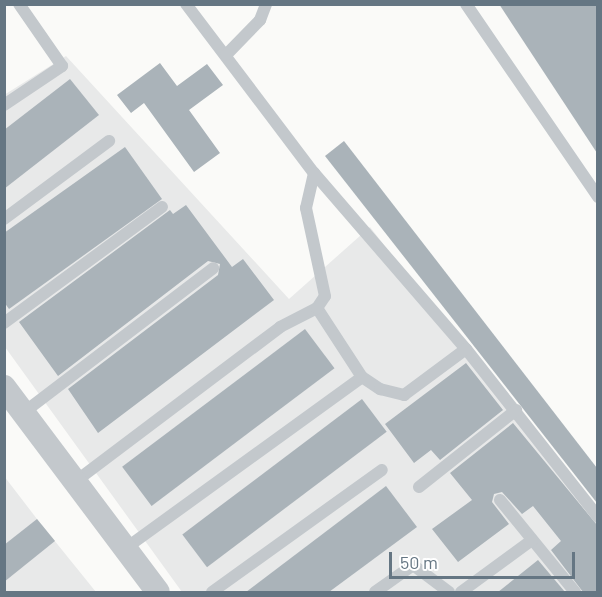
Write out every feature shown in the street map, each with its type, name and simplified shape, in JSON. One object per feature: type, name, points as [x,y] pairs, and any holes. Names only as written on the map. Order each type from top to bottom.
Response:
[{"type":"street","points":[[4,387],[158,592]]},
{"type":"lane","points":[[4,105],[62,66],[19,4]]},
{"type":"lane","points":[[186,4],[314,173],[466,349],[516,410],[597,517]]},
{"type":"lane","points":[[226,55],[260,20],[266,4]]},
{"type":"lane","points":[[466,4],[597,197]]},
{"type":"lane","points":[[4,219],[109,141]]},
{"type":"lane","points":[[76,481],[280,327],[317,308],[325,296],[306,208],[314,173]]},
{"type":"lane","points":[[4,323],[162,207]]},
{"type":"lane","points":[[23,413],[213,268]]},
{"type":"lane","points":[[317,308],[362,377],[380,389],[404,395],[466,349]]},
{"type":"lane","points":[[126,548],[362,377]]},
{"type":"lane","points":[[419,487],[516,410]]},
{"type":"lane","points":[[212,592],[382,470]]},
{"type":"lane","points":[[500,500],[575,592]]},
{"type":"lane","points":[[461,592],[532,540]]},
{"type":"lane","points":[[375,592],[413,565],[449,592]]},
{"type":"shaded area","points":[[66,56],[289,299],[370,227],[597,517],[597,592],[182,592],[5,347],[4,95]]},
{"type":"shaded area","points":[[4,476],[37,519],[96,592],[5,592]]},
{"type":"building","points":[[499,4],[597,4],[597,153]]},
{"type":"building","points":[[160,63],[177,86],[207,64],[223,85],[189,110],[220,153],[194,172],[144,103],[131,113],[117,95]]},
{"type":"building","points":[[70,79],[99,115],[4,189],[4,130]]},
{"type":"building","points":[[344,141],[597,468],[597,503],[325,156]]},
{"type":"building","points":[[125,147],[162,199],[9,309],[4,302],[4,233]]},
{"type":"building","points":[[186,205],[232,267],[243,259],[274,300],[98,433],[68,389],[218,275],[220,264],[208,261],[58,376],[19,322],[170,210],[173,214]]},
{"type":"building","points":[[305,329],[334,368],[152,506],[122,467]]},
{"type":"building","points":[[466,363],[503,410],[440,460],[431,450],[414,463],[385,424]]},
{"type":"building","points":[[362,399],[387,432],[207,567],[182,534]]},
{"type":"building","points":[[513,423],[597,525],[597,592],[583,592],[551,550],[561,541],[533,506],[522,514],[502,492],[494,494],[492,502],[509,524],[458,562],[432,529],[472,500],[450,473]]},
{"type":"building","points":[[386,486],[417,527],[329,592],[246,592]]},
{"type":"building","points":[[37,519],[55,541],[4,582],[4,545]]},
{"type":"building","points":[[538,560],[565,592],[498,592]]}]
